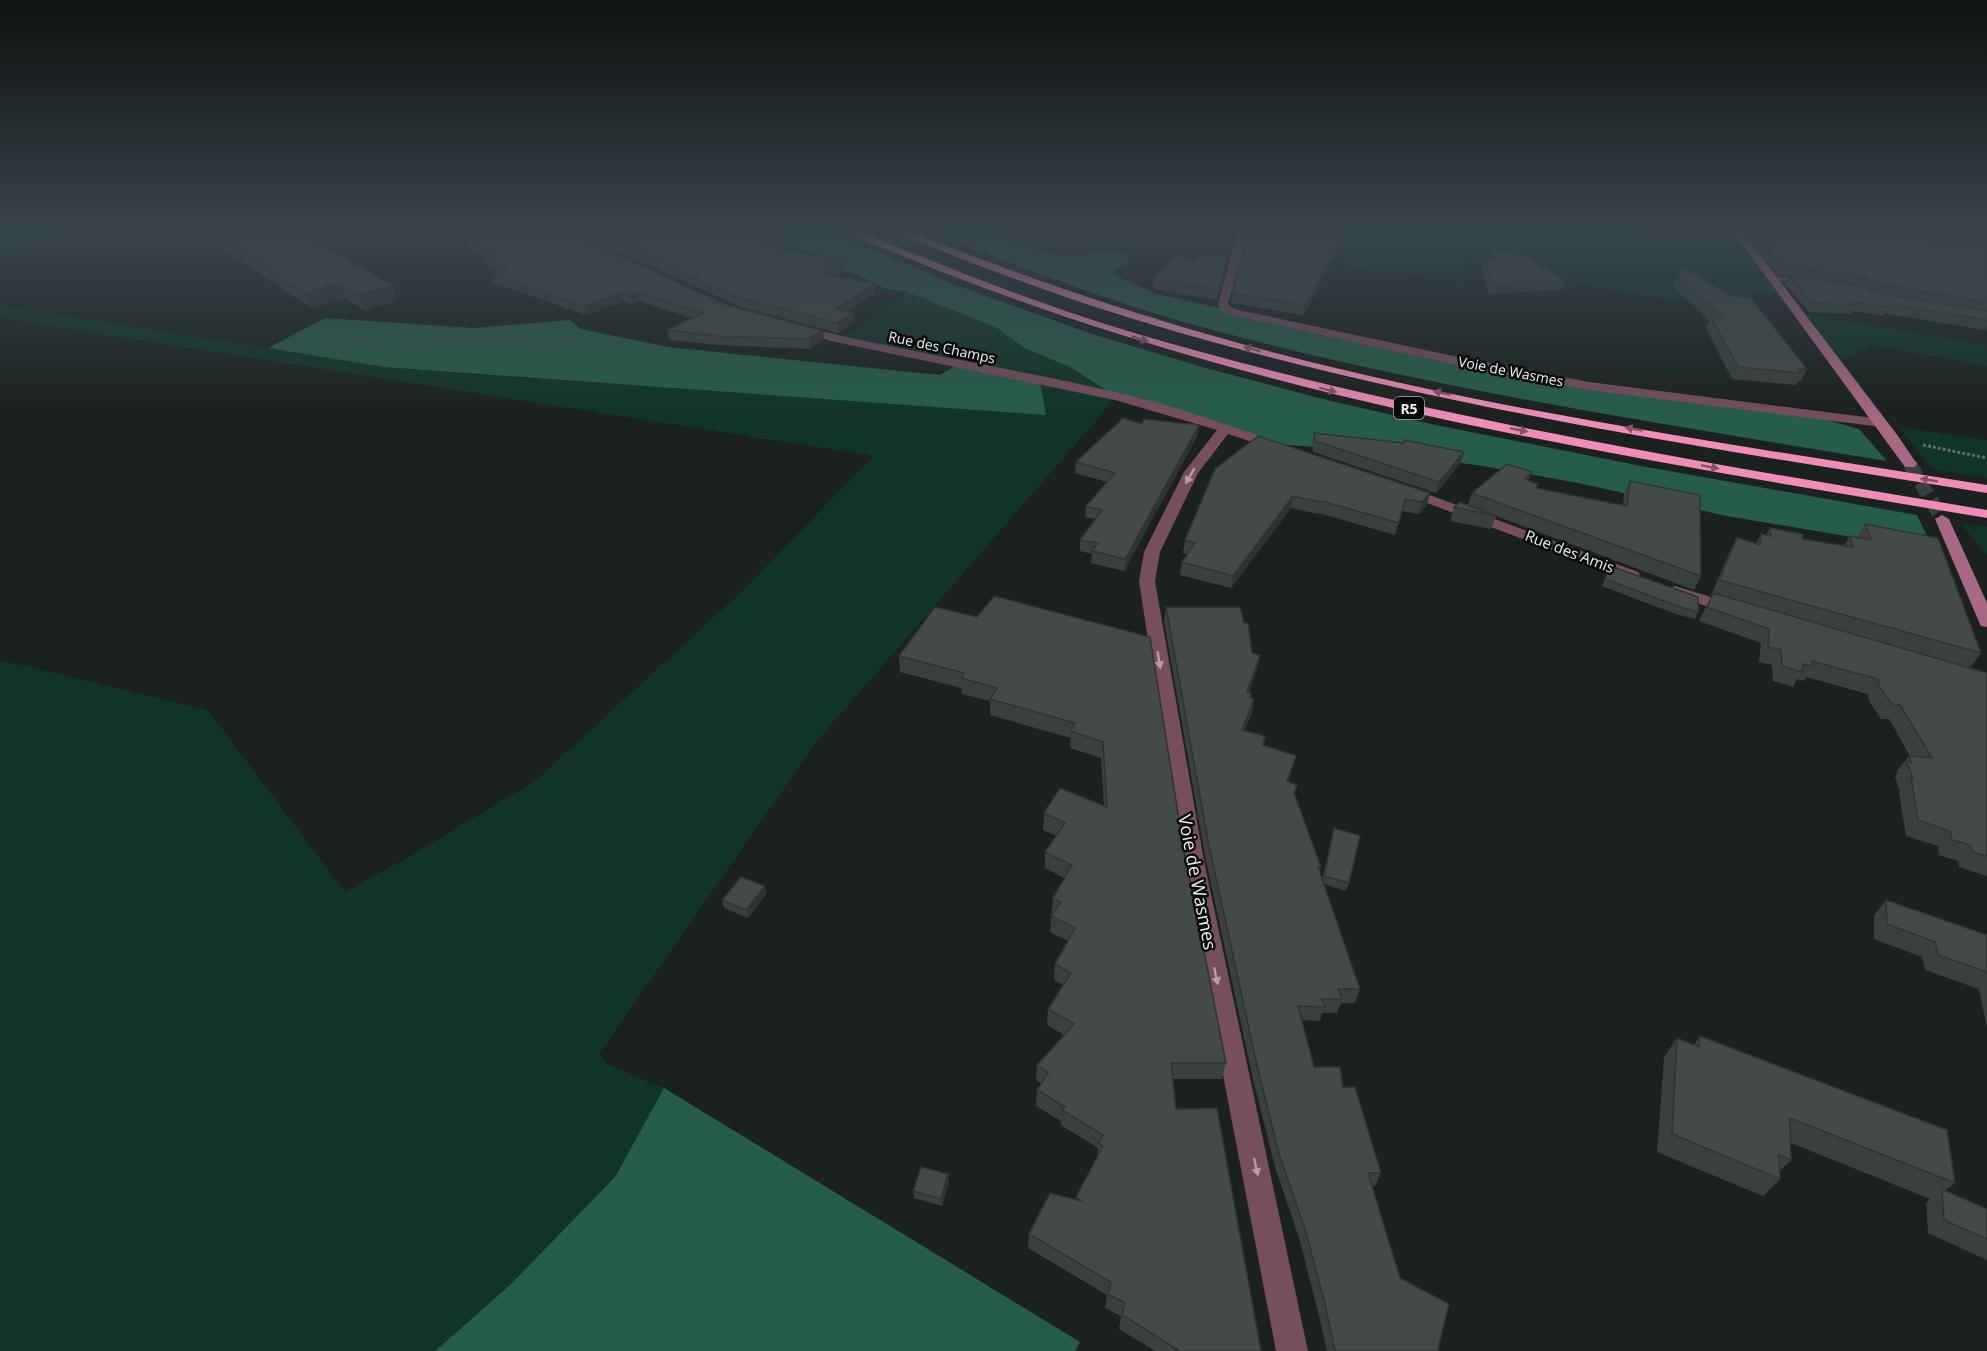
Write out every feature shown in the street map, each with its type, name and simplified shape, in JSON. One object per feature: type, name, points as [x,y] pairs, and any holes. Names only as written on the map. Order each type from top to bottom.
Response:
[{"type":"highway","name":"R5","points":[[1004,293],[1094,325],[1300,383],[1489,425],[1728,470],[1987,514]]},
{"type":"highway","name":"R5","points":[[1059,293],[1180,330],[1286,358],[1486,403],[1717,445],[1987,489]]},
{"type":"street","name":"Voie de Wasmes","points":[[1226,293],[1223,304],[1226,309],[1236,313],[1449,359],[1589,386],[1881,423]]},
{"type":"street","points":[[1784,293],[1910,464]]},
{"type":"street","name":"Rue des Champs","points":[[783,324],[897,354],[1115,396],[1168,410],[1225,429]]},
{"type":"street","name":"Voie de Wasmes","points":[[1225,429],[1191,472],[1152,552],[1147,581],[1192,861],[1292,1351]]},
{"type":"street","points":[[1225,429],[1288,451]]},
{"type":"street","name":"Rue des Amis","points":[[1395,486],[1644,579]]},
{"type":"street","points":[[1942,519],[1987,622]]},
{"type":"street","points":[[1665,587],[1744,613]]},
{"type":"path","points":[[1893,439],[1987,458]]},
{"type":"green space","points":[[906,293],[910,293],[997,328],[1026,349],[1070,367],[1115,396],[1095,422],[817,741],[599,1054],[609,1065],[664,1088],[615,1177],[511,1284],[435,1351],[0,1351],[0,660],[208,710],[345,892],[412,855],[536,780],[740,593],[874,456],[0,318],[0,305],[384,367],[477,375],[684,388],[1040,382],[840,340]]},
{"type":"green space","points":[[910,293],[978,293],[1089,333],[1202,367],[1426,423],[1641,466],[1917,515],[1934,551],[1727,516],[1578,483],[1483,466],[1395,454],[1267,443],[1115,396],[1070,367],[1026,349],[997,328]]},
{"type":"green space","points":[[1092,293],[1155,293],[1509,372],[1809,415],[1859,429],[1887,461],[1541,402],[1369,368],[1198,326]]},
{"type":"green space","points":[[1631,293],[1770,293],[1674,301]]},
{"type":"green space","points":[[1799,313],[1987,345],[1987,366],[1873,345],[1836,363]]},
{"type":"green space","points":[[325,318],[474,328],[569,320],[581,329],[668,347],[940,375],[955,366],[1040,382],[1046,415],[384,367],[268,348]]},
{"type":"green space","points":[[1899,427],[1987,440],[1987,478],[1932,469]]},
{"type":"green space","points":[[1960,523],[1987,527],[1987,555],[1986,554]]},
{"type":"green space","points":[[664,1088],[1080,1342],[1075,1351],[435,1351],[511,1284],[615,1177]]},
{"type":"building","points":[[547,293],[620,293],[584,306]]},
{"type":"building","points":[[640,293],[701,293],[727,305],[823,331],[809,339],[716,336],[668,330],[703,313]]},
{"type":"building","points":[[727,293],[861,293],[835,309],[854,313],[837,323]]},
{"type":"building","points":[[1232,293],[1312,293],[1305,305]]},
{"type":"building","points":[[1696,293],[1725,293],[1730,296],[1750,297],[1807,369],[1799,369],[1802,373],[1738,367],[1711,317],[1723,318]]},
{"type":"building","points":[[1804,293],[1882,293],[1987,311],[1987,320],[1887,304],[1888,307],[1852,302],[1856,305],[1813,303]]},
{"type":"building","points":[[1933,293],[1987,293],[1987,302]]},
{"type":"building","points":[[1123,418],[1142,424],[1144,419],[1199,425],[1125,559],[1092,551],[1098,543],[1080,540],[1102,510],[1086,506],[1115,473],[1076,462]]},
{"type":"building","points":[[1314,433],[1404,443],[1404,440],[1464,452],[1439,482],[1315,441]]},
{"type":"building","points":[[1258,436],[1430,493],[1422,502],[1405,499],[1399,523],[1322,501],[1293,496],[1233,576],[1182,562],[1195,543],[1185,540],[1215,469]]},
{"type":"building","points":[[1507,464],[1532,472],[1525,479],[1538,484],[1536,488],[1627,506],[1630,481],[1700,495],[1701,576],[1472,493]]},
{"type":"building","points":[[1460,502],[1496,516],[1454,507]]},
{"type":"building","points":[[1865,524],[1938,538],[1981,653],[1719,580],[1737,538],[1760,545],[1761,534],[1771,536],[1770,528],[1802,534],[1803,539],[1853,547],[1850,536],[1871,540]]},
{"type":"building","points":[[1610,566],[1698,597],[1698,612],[1605,579]]},
{"type":"building","points":[[1713,593],[1987,673],[1987,856],[1972,852],[1971,845],[1952,840],[1950,831],[1918,820],[1911,777],[1913,778],[1906,761],[1912,763],[1909,756],[1932,758],[1900,705],[1892,704],[1879,686],[1878,679],[1812,661],[1813,666],[1803,664],[1802,672],[1782,666],[1781,650],[1768,647],[1769,629],[1707,607]]},
{"type":"building","points":[[994,596],[1150,637],[1183,845],[1226,1063],[1171,1063],[1176,1109],[1217,1108],[1261,1351],[1180,1351],[1122,1315],[1125,1303],[1108,1294],[1111,1282],[1029,1234],[1050,1193],[1082,1201],[1076,1197],[1103,1146],[1098,1143],[1103,1135],[1062,1110],[1065,1107],[1037,1090],[1048,1073],[1037,1065],[1074,1024],[1048,1009],[1071,973],[1055,964],[1075,928],[1051,916],[1061,902],[1053,898],[1072,865],[1045,852],[1065,823],[1044,813],[1060,788],[1107,807],[1103,742],[1071,731],[1075,723],[990,699],[997,688],[961,678],[964,673],[899,656],[935,607],[977,617]]},
{"type":"building","points":[[1166,607],[1240,607],[1244,623],[1248,623],[1252,653],[1260,655],[1247,692],[1251,693],[1250,697],[1254,699],[1242,730],[1265,736],[1263,745],[1296,756],[1287,781],[1297,785],[1294,793],[1321,867],[1318,867],[1360,989],[1338,989],[1342,999],[1322,999],[1325,1007],[1298,1006],[1314,1067],[1340,1067],[1343,1087],[1355,1087],[1381,1173],[1368,1173],[1400,1278],[1449,1304],[1439,1351],[1335,1351],[1305,1229],[1279,1154],[1257,1065],[1209,846]]},
{"type":"building","points":[[1334,828],[1360,836],[1349,883],[1324,876]]},
{"type":"building","points":[[741,877],[765,886],[746,910],[722,900]]},
{"type":"building","points":[[1886,900],[1987,935],[1987,972],[1938,955],[1935,942],[1887,924]]},
{"type":"building","points":[[1700,1036],[1947,1130],[1955,1183],[1790,1118],[1791,1160],[1779,1155],[1780,1179],[1672,1134],[1677,1038],[1699,1047]]},
{"type":"building","points":[[921,1167],[948,1174],[941,1199],[913,1191]]},
{"type":"building","points":[[1942,1189],[1987,1209],[1987,1239],[1944,1220]]},
{"type":"tunnel","points":[[1910,464],[1942,519]]}]
